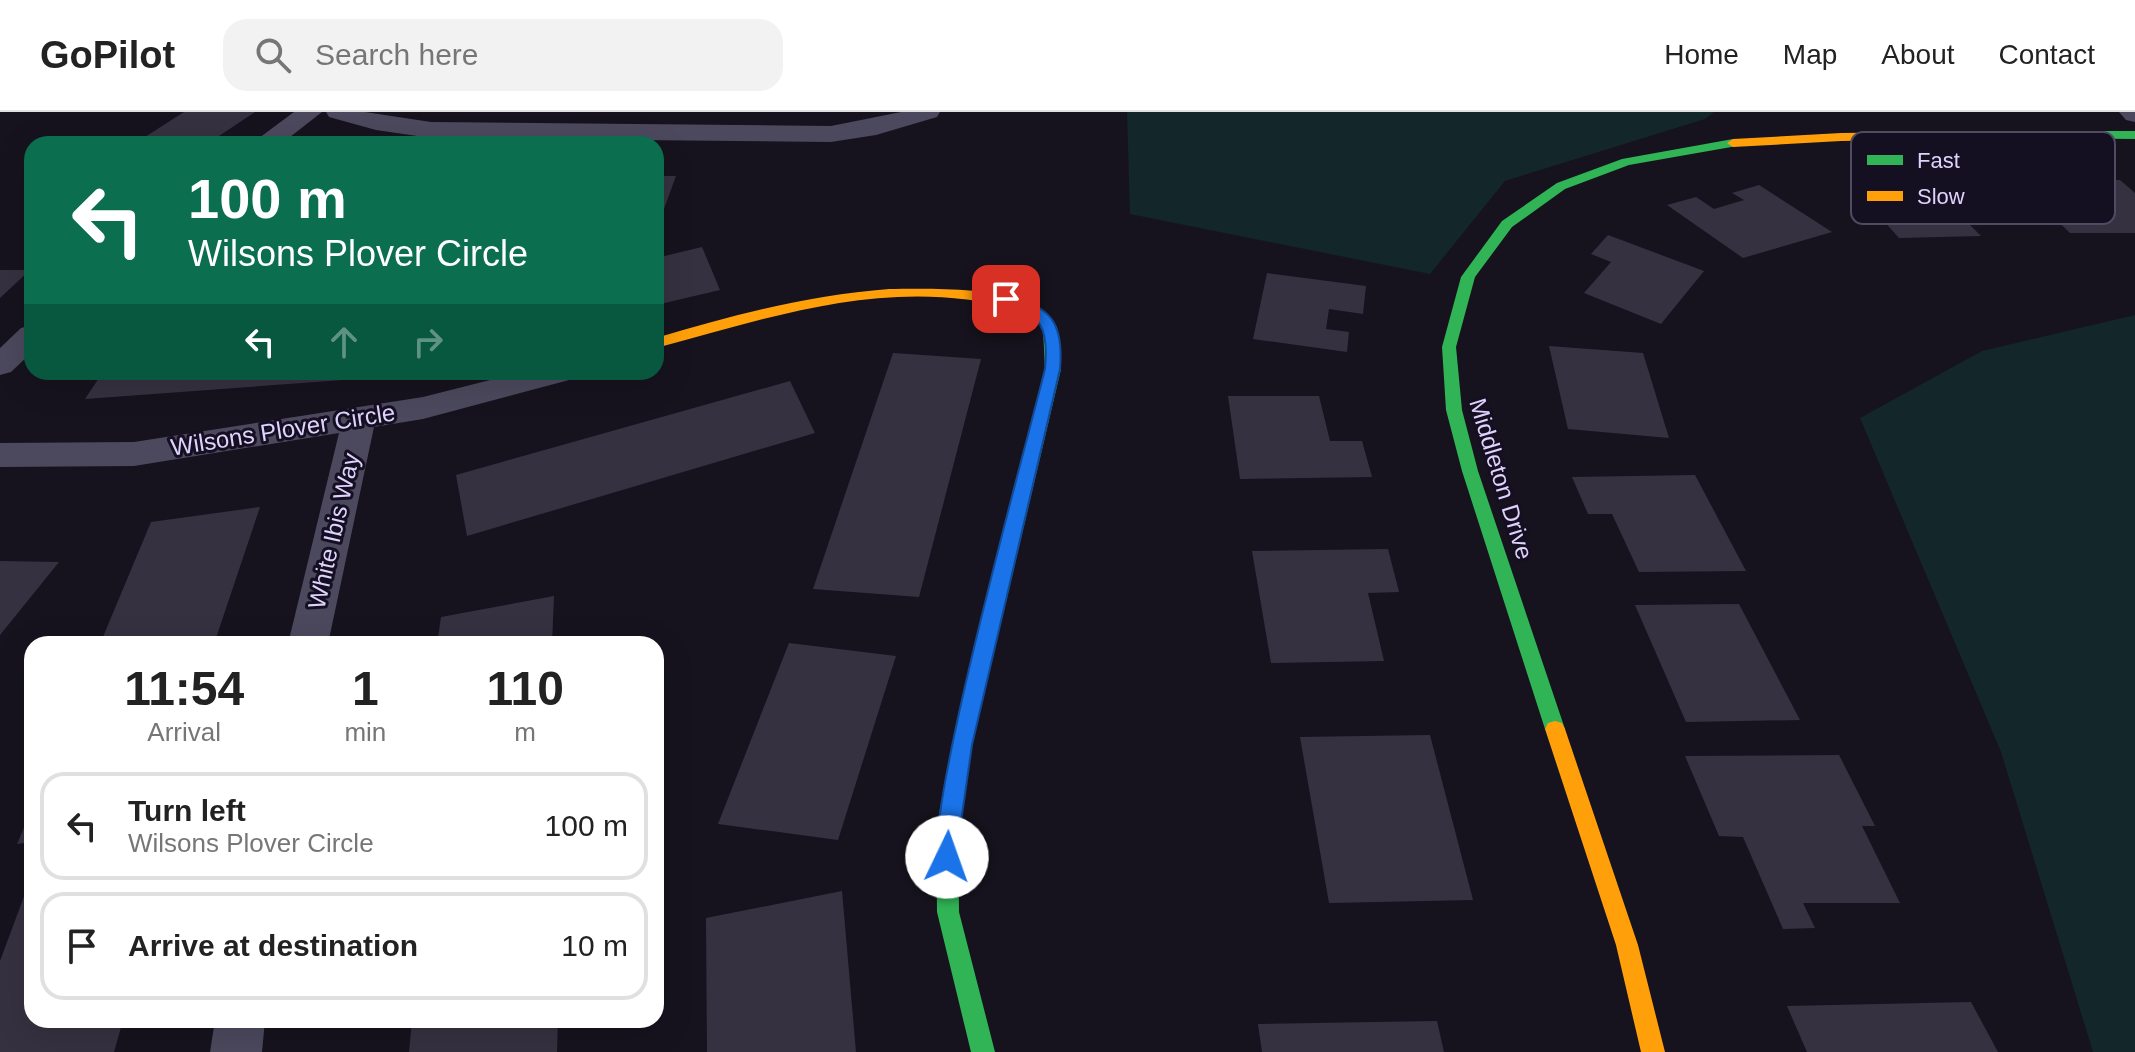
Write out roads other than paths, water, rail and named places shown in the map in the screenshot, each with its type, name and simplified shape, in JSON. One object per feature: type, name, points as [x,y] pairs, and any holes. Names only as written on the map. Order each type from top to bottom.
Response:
[{"type":"street","points":[[276,136],[310,112]]},
{"type":"street","points":[[338,112],[376,123],[431,130],[679,123],[831,134],[876,127],[928,112]]},
{"type":"street","name":"Middleton Drive","points":[[2115,135],[2135,135]]},
{"type":"street","name":"Middleton Drive","points":[[1653,1052],[1627,945],[1470,471],[1451,402],[1449,348],[1456,309],[1470,272],[1492,241],[1525,210],[1558,187],[1600,169],[1659,152],[1732,141],[1851,136]]},
{"type":"street","points":[[664,341],[759,312],[818,299],[857,295],[988,295],[1023,304],[1047,320],[1055,343],[1053,369],[962,745],[947,830],[948,912],[983,1052]]},
{"type":"street","points":[[0,365],[24,342]]},
{"type":"street","name":"Wilsons Plover Circle","points":[[0,455],[134,454],[438,405],[532,380]]},
{"type":"street","name":"White Ibis Way","points":[[310,636],[359,418]]},
{"type":"street","points":[[236,1052],[239,1028]]}]
